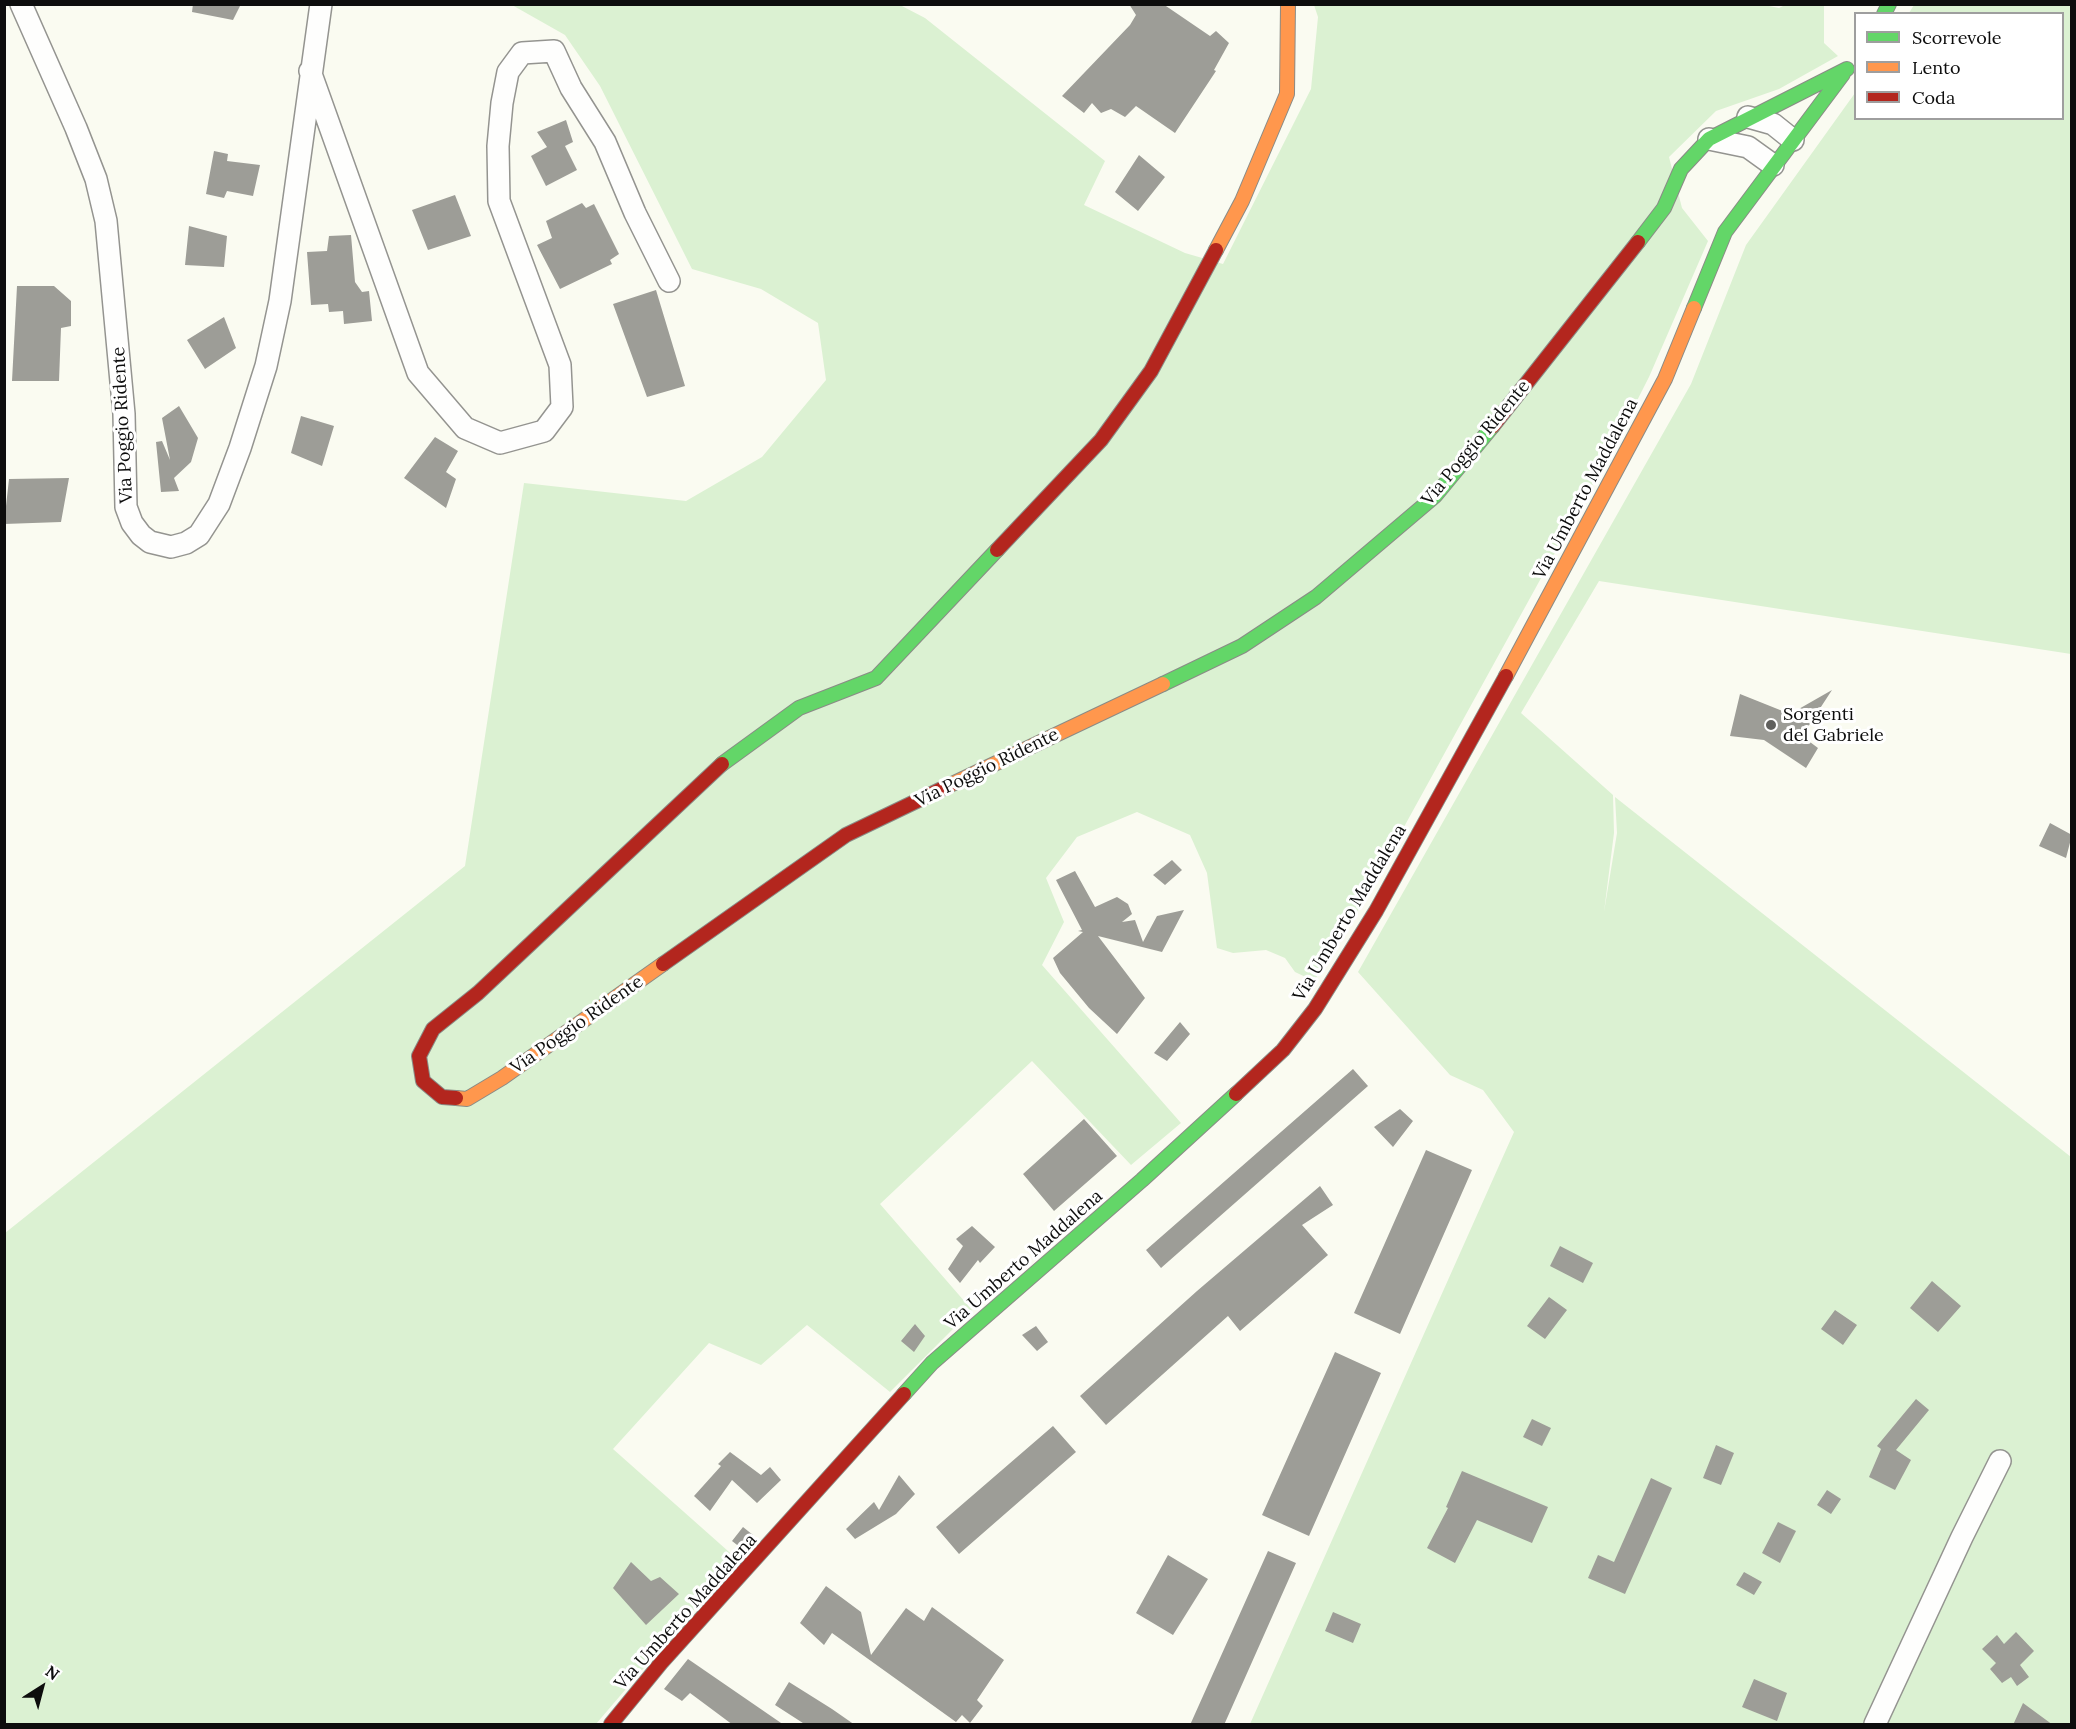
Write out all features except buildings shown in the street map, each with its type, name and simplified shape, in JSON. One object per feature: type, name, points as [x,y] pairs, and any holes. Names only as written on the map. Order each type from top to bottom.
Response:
[{"type":"street","name":"Via Poggio Ridente","points":[[21,4],[96,179],[106,221],[114,286],[124,414],[126,507],[132,523],[141,535],[160,546],[171,547],[186,543],[204,528],[219,504],[244,438],[266,366],[280,301],[321,4]]},
{"type":"street","name":"Via Poggio Ridente","points":[[1288,4],[1287,94],[1246,191],[1151,371],[1101,440],[876,678],[799,708],[730,756],[478,993],[433,1029],[419,1056],[423,1081],[441,1097],[467,1099],[501,1078],[846,835],[1242,646],[1316,597],[1435,496],[1597,297],[1664,208],[1681,169],[1709,139],[1748,117],[1847,69]]},
{"type":"street","points":[[310,71],[418,373],[465,428],[500,443],[544,431],[562,407],[560,365],[499,201],[498,146],[502,103],[508,72],[522,53],[554,51],[571,88],[605,142],[635,213],[669,281]]},
{"type":"street","name":"Via Umberto Maddalena","points":[[611,1725],[661,1664],[932,1363],[1151,1172],[1282,1050],[1315,1009],[1382,901],[1654,399],[1725,232],[1854,59]]},
{"type":"street","points":[[1748,117],[1773,124],[1793,140]]},
{"type":"street","points":[[1709,139],[1748,147],[1773,165]]},
{"type":"street","points":[[1875,1725],[1962,1537],[2000,1461]]},
{"type":"green space","points":[[1759,4],[1779,8],[1785,5],[1824,5],[1824,43],[1838,56],[1779,89],[1716,111],[1669,157],[1682,208],[1708,241],[1649,377],[1616,442],[1356,914],[1314,981],[1295,972],[1285,958],[1266,950],[1233,953],[1217,948],[1207,873],[1190,835],[1137,812],[1077,837],[1046,878],[1064,922],[1042,965],[1181,1123],[1131,1165],[1032,1061],[880,1204],[972,1310],[890,1392],[807,1325],[761,1365],[709,1343],[613,1449],[737,1559],[596,1724],[5,1724],[5,1233],[465,866],[524,483],[686,501],[762,457],[826,380],[818,323],[761,289],[692,269],[600,86],[565,35],[512,5],[900,5],[925,18],[1105,161],[1084,205],[1185,253],[1223,264],[1311,89],[1318,17],[1314,5]]},
{"type":"green space","points":[[1914,5],[2071,5],[2071,654],[1599,581],[1521,713],[1613,795],[1614,833],[1604,912],[1617,833],[1615,797],[2071,1157],[2071,1724],[1250,1724],[1514,1132],[1483,1090],[1450,1075],[1358,972],[1691,384],[1746,245],[1854,94],[1854,120],[2064,120],[2064,12],[1910,12]]},
{"type":"traffic: fast","points":[[1885,12],[1889,4]]},
{"type":"traffic: fast","points":[[1638,242],[1664,208],[1681,169],[1709,139],[1847,69]]},
{"type":"traffic: fast","points":[[1694,308],[1725,232],[1843,74]]},
{"type":"traffic: fast","points":[[1163,684],[1242,646],[1316,597],[1435,496],[1492,427]]},
{"type":"traffic: fast","points":[[722,764],[799,708],[876,678],[997,550]]},
{"type":"traffic: fast","points":[[904,1394],[932,1363],[1142,1180],[1236,1094]]},
{"type":"traffic: slow","points":[[1216,250],[1242,201],[1287,94],[1288,4]]},
{"type":"traffic: slow","points":[[1506,676],[1665,379],[1694,308]]},
{"type":"traffic: slow","points":[[950,785],[1163,684]]},
{"type":"traffic: slow","points":[[456,1098],[467,1099],[502,1078],[663,964]]},
{"type":"traffic: jam","points":[[1492,427],[1638,242]]},
{"type":"traffic: jam","points":[[997,550],[1101,440],[1151,371],[1216,250]]},
{"type":"traffic: jam","points":[[1236,1094],[1283,1050],[1315,1009],[1376,911],[1506,676]]},
{"type":"traffic: jam","points":[[456,1098],[442,1097],[423,1081],[419,1056],[433,1029],[478,993],[722,764]]},
{"type":"traffic: jam","points":[[663,964],[846,835],[950,785]]},
{"type":"traffic: jam","points":[[611,1724],[661,1663],[904,1394]]},
{"type":"place","name":"Sorgenti del Gabriele","points":[[1771,725]]}]
